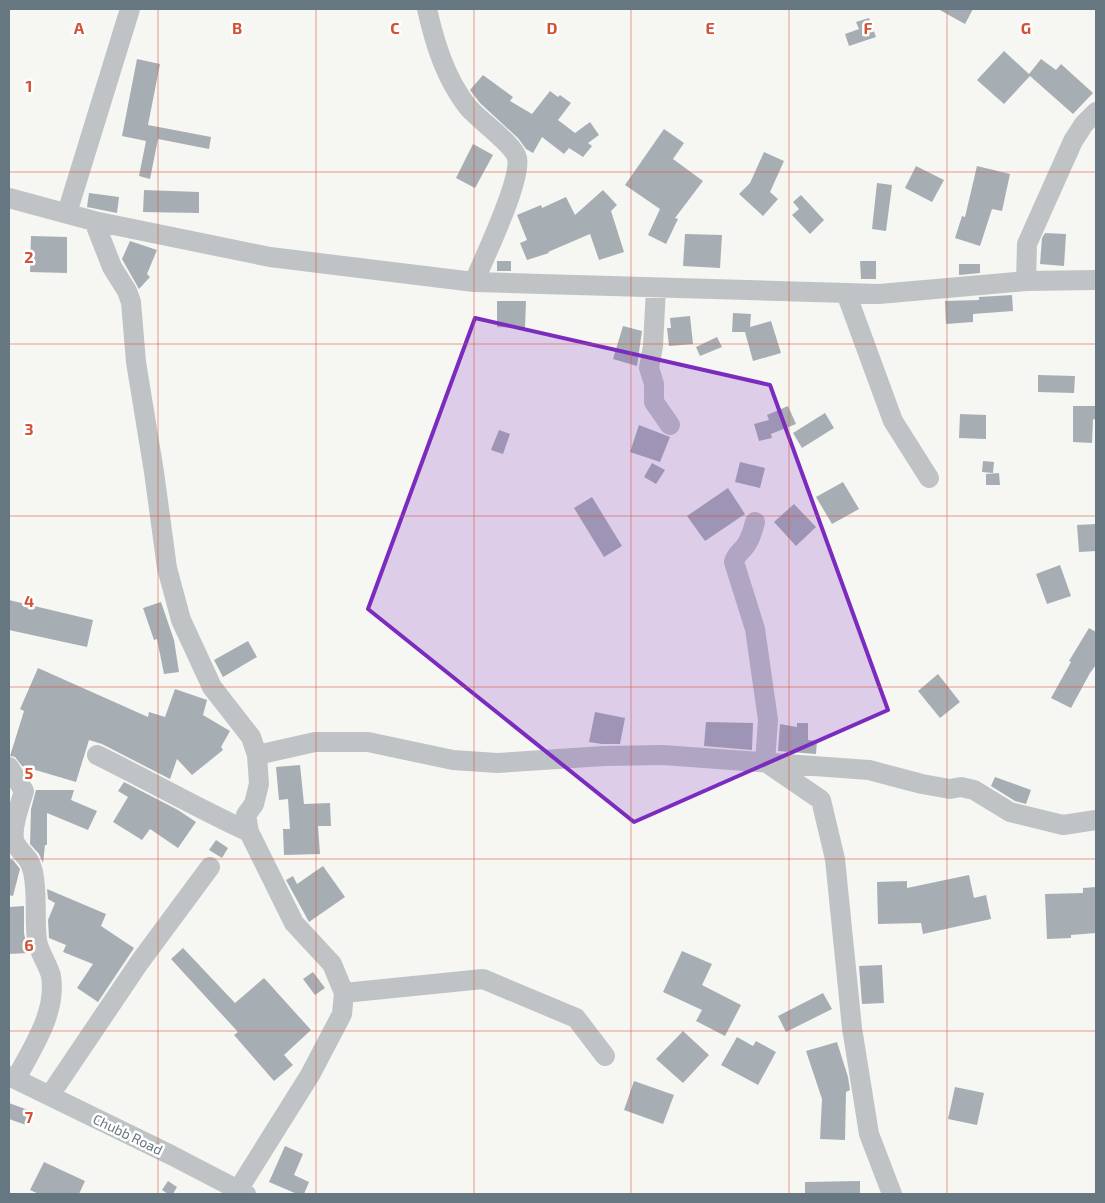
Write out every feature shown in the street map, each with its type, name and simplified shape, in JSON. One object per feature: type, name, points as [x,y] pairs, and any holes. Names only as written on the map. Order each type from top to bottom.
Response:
[{"type":"street","points":[[67,213],[130,9]]},
{"type":"street","points":[[427,9],[433,38],[450,81],[468,108],[503,140],[517,156],[518,169],[511,190],[474,282]]},
{"type":"street","points":[[1026,281],[1027,244],[1072,141],[1084,124],[1096,112]]},
{"type":"street","points":[[11,205],[67,213],[94,221],[270,257],[474,282],[879,294],[1026,281],[1096,280]]},
{"type":"street","points":[[94,221],[112,267],[131,302],[136,362],[168,568],[181,620],[212,686],[251,737],[257,755],[259,784],[254,804],[246,816],[249,832],[294,923],[332,964],[344,993],[342,1014],[310,1075],[242,1192]]},
{"type":"street","points":[[656,288],[654,346],[649,368],[654,384],[654,402],[670,425]]},
{"type":"street","points":[[846,293],[893,421],[929,478]]},
{"type":"street","points":[[755,522],[752,534],[736,556],[734,562],[755,629],[768,720],[765,762]]},
{"type":"street","points":[[257,755],[315,742],[368,742],[453,760],[498,763],[604,756],[663,755],[869,770],[922,784],[950,789],[961,787],[974,790],[1010,812],[1062,825],[1096,820]]},
{"type":"street","points":[[96,755],[155,783],[197,808],[249,832]]},
{"type":"street","points":[[765,762],[821,800],[835,859],[852,1028],[869,1134],[892,1194]]},
{"type":"street","points":[[9,767],[24,791],[13,832],[16,845],[29,858],[33,874],[37,942],[50,975],[51,991],[50,1008],[39,1034],[12,1078]]},
{"type":"street","points":[[50,1095],[139,963],[210,868]]},
{"type":"street","points":[[344,993],[483,978],[576,1018],[605,1056]]},
{"type":"street","name":"Chubb Road","points":[[12,1078],[50,1095],[242,1192]]},
{"type":"highlighted area","points":[[475,318],[770,385],[888,710],[634,822],[368,609]]},
{"type":"building","points":[[938,9],[973,9],[965,24]]},
{"type":"building","points":[[869,18],[876,37],[849,46],[845,34],[859,29],[856,22]]},
{"type":"building","points":[[1004,51],[1029,74],[1041,59],[1056,70],[1061,64],[1093,93],[1073,114],[1030,76],[1004,104],[977,80]]},
{"type":"building","points":[[137,59],[160,64],[148,125],[211,137],[209,149],[158,139],[150,179],[139,176],[146,141],[122,136]]},
{"type":"building","points":[[483,75],[513,97],[510,101],[532,114],[550,91],[558,97],[560,95],[571,103],[558,120],[575,133],[590,122],[599,135],[588,143],[592,146],[583,157],[569,148],[564,154],[542,137],[533,153],[526,149],[518,138],[480,103],[470,90]]},
{"type":"building","points":[[664,129],[684,143],[673,159],[703,181],[675,218],[678,219],[666,244],[648,235],[660,209],[625,185]]},
{"type":"building","points":[[473,144],[493,155],[475,188],[456,178]]},
{"type":"building","points":[[764,152],[784,161],[770,192],[778,199],[763,216],[739,194],[750,183]]},
{"type":"building","points":[[916,166],[944,180],[932,202],[905,188]]},
{"type":"building","points":[[977,166],[1010,174],[1002,211],[992,209],[980,246],[955,238],[962,216],[965,217]]},
{"type":"building","points":[[877,183],[892,185],[886,231],[872,229]]},
{"type":"building","points":[[144,190],[199,192],[199,213],[143,212]]},
{"type":"building","points":[[603,190],[617,205],[611,211],[624,252],[599,260],[590,234],[549,253],[527,260],[520,243],[527,240],[517,215],[541,205],[542,208],[566,197],[575,215]]},
{"type":"building","points":[[89,193],[119,197],[117,213],[87,207]]},
{"type":"building","points":[[801,195],[824,220],[810,234],[792,215],[799,209],[793,202]]},
{"type":"building","points":[[1045,233],[1066,234],[1064,266],[1040,264],[1042,238]]},
{"type":"building","points":[[685,234],[722,235],[720,268],[683,266]]},
{"type":"building","points":[[31,236],[67,237],[67,273],[30,272]]},
{"type":"building","points":[[130,241],[157,250],[147,274],[150,277],[139,289],[122,259]]},
{"type":"building","points":[[497,261],[511,261],[511,271],[497,271]]},
{"type":"building","points":[[860,261],[876,261],[876,279],[861,279]]},
{"type":"building","points":[[959,264],[980,264],[980,273],[959,275]]},
{"type":"building","points":[[1012,295],[1013,311],[973,314],[973,322],[946,324],[945,301],[979,300],[979,297]]},
{"type":"building","points":[[497,301],[526,301],[525,328],[497,327]]},
{"type":"building","points":[[733,313],[751,314],[750,327],[771,321],[781,353],[753,361],[745,332],[732,332]]},
{"type":"building","points":[[690,316],[693,344],[669,346],[667,328],[671,328],[670,318]]},
{"type":"building","points":[[623,326],[642,331],[637,366],[613,359]]},
{"type":"building","points":[[717,337],[722,347],[700,356],[696,347]]},
{"type":"building","points":[[1038,375],[1075,376],[1074,393],[1038,392]]},
{"type":"building","points":[[788,406],[796,424],[771,434],[772,438],[759,441],[754,424],[769,420],[767,415]]},
{"type":"building","points":[[1073,406],[1096,406],[1096,420],[1093,419],[1092,443],[1073,442]]},
{"type":"building","points":[[825,413],[834,428],[802,448],[793,433]]},
{"type":"building","points":[[960,414],[986,415],[986,439],[959,438]]},
{"type":"building","points":[[639,425],[670,437],[660,462],[630,452]]},
{"type":"building","points":[[499,430],[510,434],[503,454],[491,450]]},
{"type":"building","points":[[983,461],[994,462],[993,473],[982,472]]},
{"type":"building","points":[[740,462],[765,468],[760,488],[735,482]]},
{"type":"building","points":[[652,463],[665,470],[656,484],[644,477]]},
{"type":"building","points":[[999,473],[1000,485],[986,485],[986,474]]},
{"type":"building","points":[[843,482],[859,509],[832,524],[816,497]]},
{"type":"building","points":[[728,488],[745,514],[705,541],[687,516]]},
{"type":"building","points":[[592,497],[622,546],[604,557],[574,508]]},
{"type":"building","points":[[794,504],[816,527],[796,546],[774,522]]},
{"type":"building","points":[[1096,524],[1096,551],[1079,552],[1077,525]]},
{"type":"building","points":[[1060,565],[1071,596],[1047,604],[1036,574]]},
{"type":"building","points":[[9,600],[93,620],[87,647],[9,630]]},
{"type":"building","points":[[161,602],[174,640],[179,672],[164,674],[157,639],[154,640],[143,608]]},
{"type":"building","points":[[1089,628],[1096,632],[1096,665],[1071,708],[1051,698],[1071,662],[1069,661]]},
{"type":"building","points":[[248,641],[257,657],[223,677],[214,660]]},
{"type":"building","points":[[38,668],[148,717],[149,712],[165,717],[175,689],[207,700],[203,715],[230,731],[221,747],[223,750],[192,775],[177,759],[170,779],[102,744],[89,740],[76,782],[22,766],[15,757],[10,756],[24,711],[20,709]]},
{"type":"building","points":[[938,674],[960,702],[940,718],[918,691]]},
{"type":"building","points":[[595,712],[625,718],[620,744],[589,742]]},
{"type":"building","points":[[706,722],[753,723],[752,750],[704,746]]},
{"type":"building","points":[[797,723],[808,723],[808,740],[817,741],[816,754],[778,751],[780,724],[797,727]]},
{"type":"building","points":[[300,765],[304,804],[330,803],[331,826],[318,826],[320,854],[284,855],[283,829],[290,829],[288,799],[279,800],[276,767]]},
{"type":"building","points":[[995,777],[1031,790],[1026,804],[1015,801],[991,786]]},
{"type":"building","points":[[124,782],[178,810],[196,822],[178,848],[150,829],[142,840],[113,822],[128,797],[118,791]]},
{"type":"building","points":[[36,790],[74,790],[71,800],[97,811],[88,830],[47,813],[47,845],[45,845],[43,863],[39,854],[30,844],[31,809]]},
{"type":"building","points":[[216,840],[228,848],[222,858],[209,850]]},
{"type":"building","points":[[9,859],[13,860],[20,869],[13,896],[9,895]]},
{"type":"building","points":[[323,866],[345,897],[309,922],[286,880],[293,876],[297,884]]},
{"type":"building","points":[[969,875],[974,898],[986,895],[991,919],[923,934],[921,923],[878,924],[877,882],[907,881],[907,888]]},
{"type":"building","points":[[1096,887],[1096,933],[1071,935],[1071,938],[1047,939],[1045,894],[1083,893],[1083,888]]},
{"type":"building","points":[[47,889],[106,914],[101,926],[134,948],[98,1002],[77,988],[93,964],[63,952],[66,945],[49,938],[48,920],[55,903],[48,899]]},
{"type":"building","points":[[24,906],[24,933],[28,953],[9,954],[9,907]]},
{"type":"building","points":[[183,948],[235,1003],[264,978],[311,1030],[284,1055],[293,1065],[274,1081],[234,1035],[238,1032],[171,959]]},
{"type":"building","points":[[682,951],[712,964],[702,985],[741,1005],[725,1036],[696,1021],[702,1010],[663,992]]},
{"type":"building","points":[[882,965],[884,1003],[862,1004],[859,966]]},
{"type":"building","points":[[313,972],[325,988],[315,995],[303,979]]},
{"type":"building","points":[[823,993],[832,1009],[786,1032],[778,1016]]},
{"type":"building","points":[[683,1031],[709,1055],[683,1083],[656,1059]]},
{"type":"building","points":[[737,1037],[753,1046],[756,1041],[776,1052],[758,1085],[721,1065]]},
{"type":"building","points":[[837,1042],[850,1090],[846,1092],[845,1140],[820,1139],[822,1099],[806,1051]]},
{"type":"building","points":[[634,1081],[674,1095],[663,1124],[624,1110]]},
{"type":"building","points":[[955,1087],[984,1093],[977,1125],[948,1119]]},
{"type":"building","points":[[9,1103],[31,1111],[26,1125],[9,1119]]},
{"type":"building","points":[[285,1146],[303,1154],[294,1175],[309,1182],[304,1194],[297,1194],[269,1182]]},
{"type":"building","points":[[44,1162],[85,1181],[79,1194],[39,1194],[30,1190]]},
{"type":"building","points":[[168,1181],[177,1187],[173,1194],[168,1194],[162,1190]]},
{"type":"building","points":[[860,1181],[860,1194],[805,1194],[805,1182]]}]
